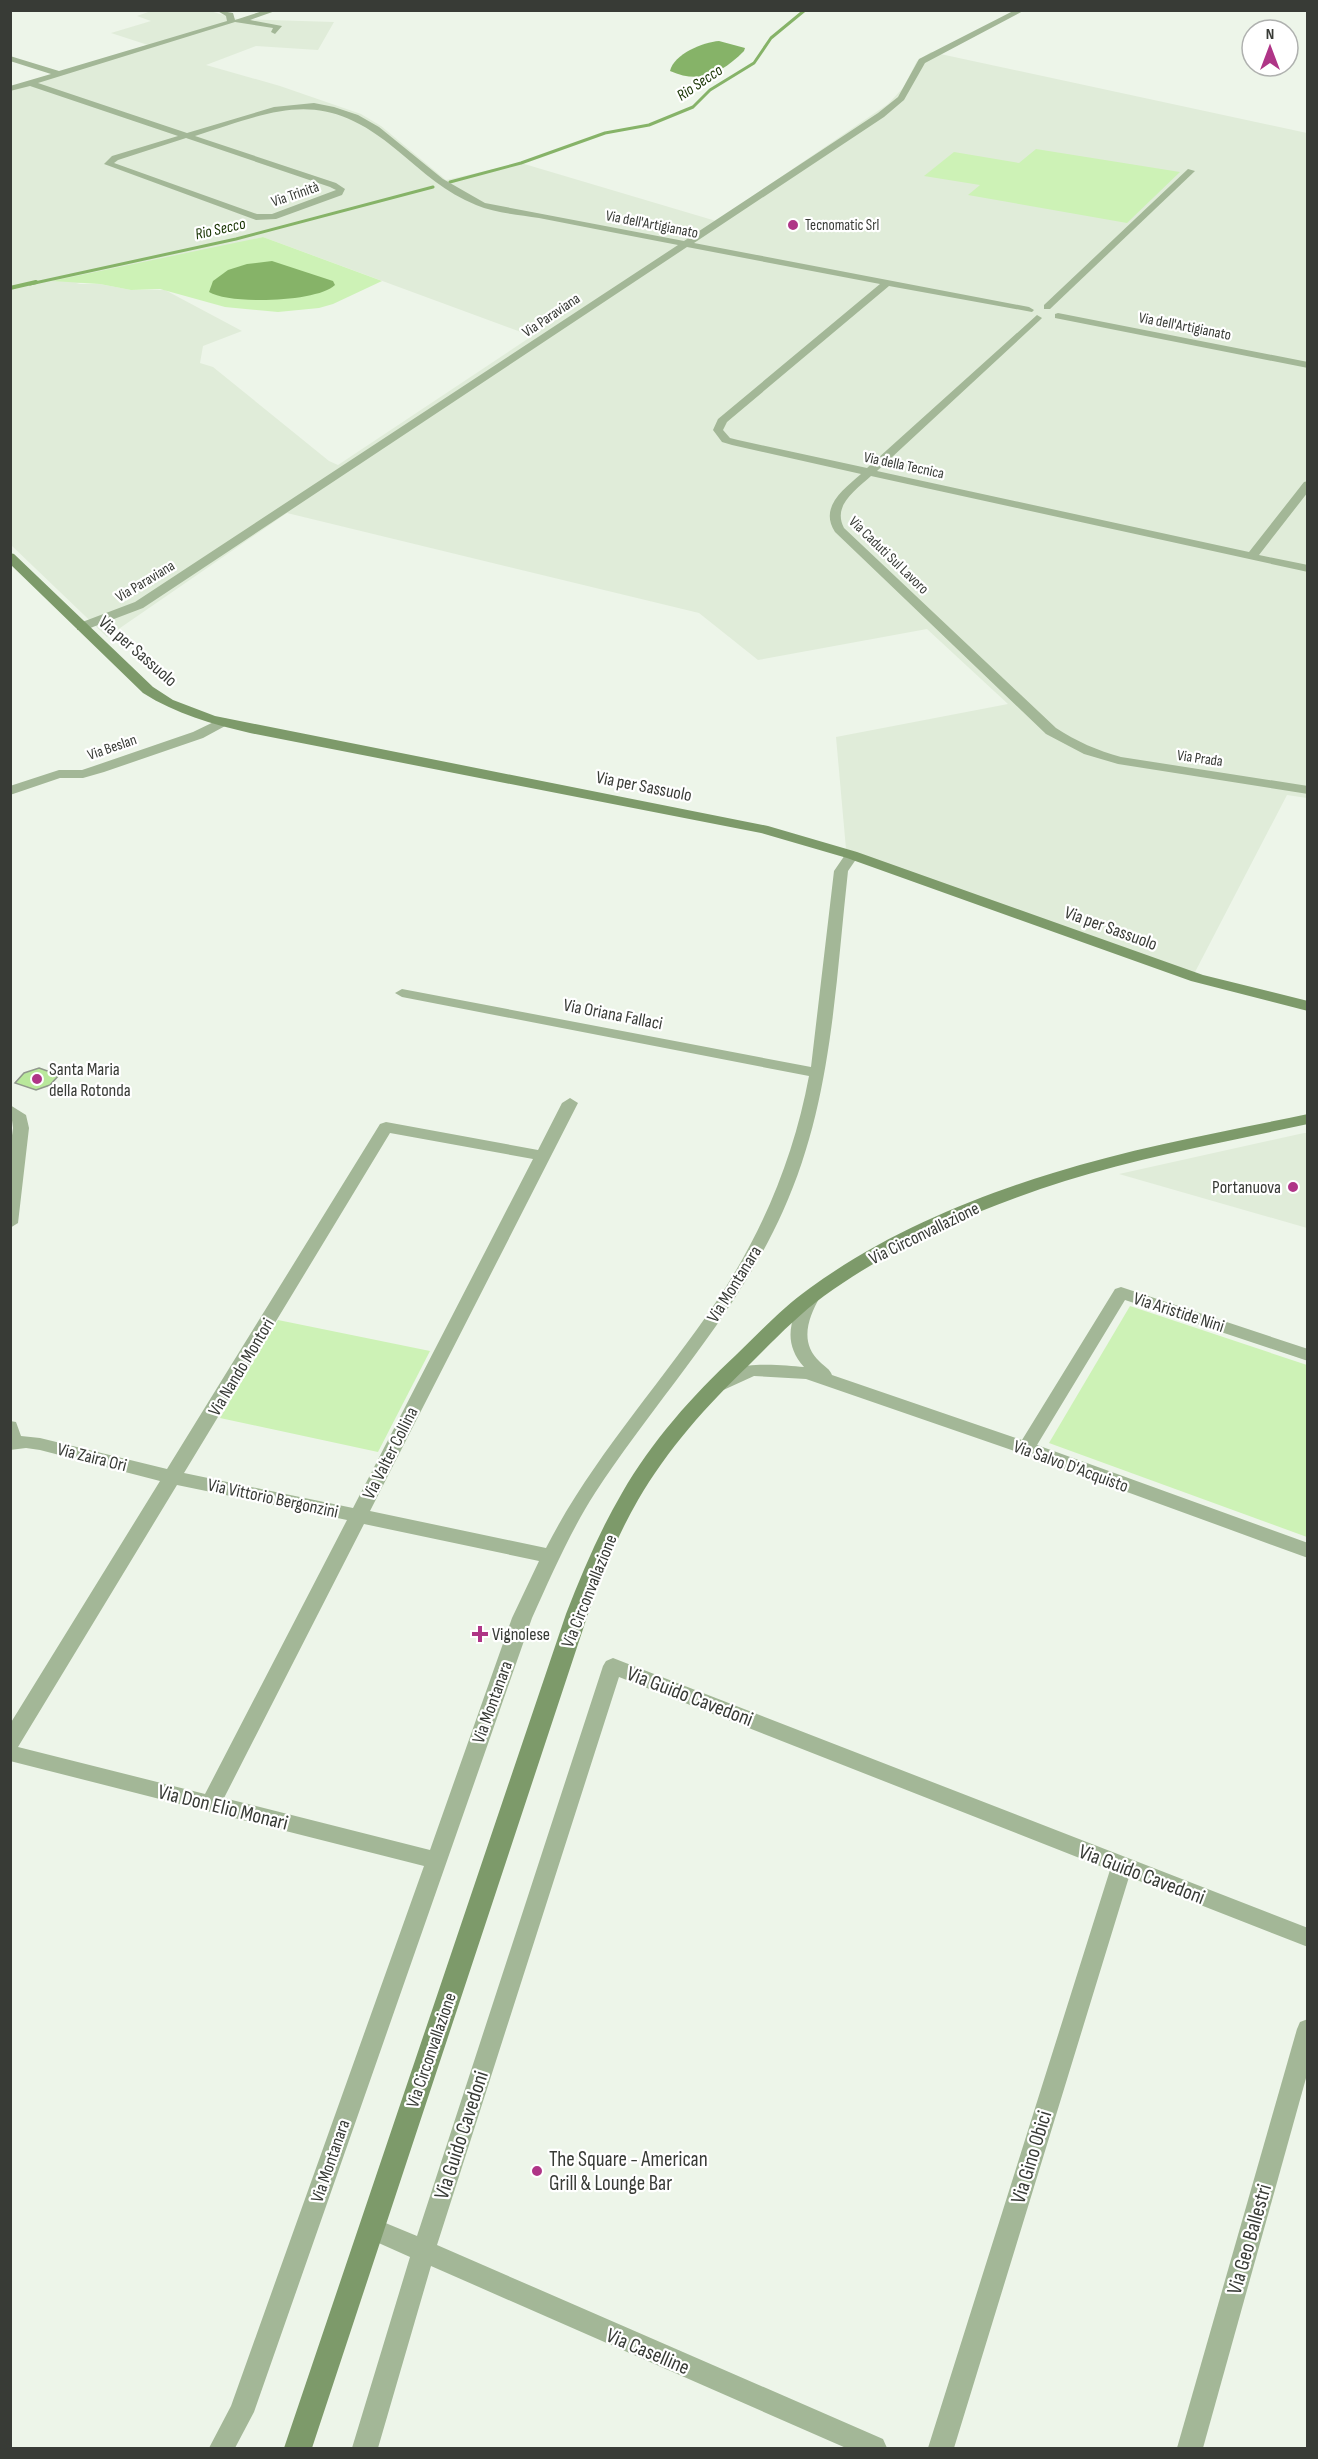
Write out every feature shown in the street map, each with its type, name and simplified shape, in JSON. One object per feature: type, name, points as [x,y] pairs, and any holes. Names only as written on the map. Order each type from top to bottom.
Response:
[{"type":"main road","name":"Via per Sassuolo","points":[[10,557],[132,676],[168,703],[222,722],[291,738],[763,829],[852,855],[1173,971],[1230,988],[1308,1006]]},
{"type":"main road","name":"Via Circonvallazione","points":[[298,2448],[594,1569],[611,1532],[638,1484],[675,1430],[704,1395],[815,1293],[930,1227],[987,1202],[1062,1176],[1308,1119]]},
{"type":"street","points":[[219,10],[230,15],[234,21],[278,26],[275,32]]},
{"type":"street","points":[[10,88],[274,10]]},
{"type":"street","name":"Via Paraviana","points":[[81,627],[125,612],[139,604],[881,115],[901,98],[922,61],[1022,10]]},
{"type":"street","points":[[10,58],[59,74]]},
{"type":"street","name":"Via Trinità","points":[[30,83],[185,136],[333,185],[341,191],[273,216],[256,218],[108,164],[115,158],[185,136],[266,110],[297,104]]},
{"type":"street","name":"Via dell'Artigianato","points":[[297,104],[322,106],[371,126],[446,187],[470,200],[516,213],[1033,314]]},
{"type":"street","points":[[1033,314],[1047,307],[1191,171]]},
{"type":"street","name":"Via della Tecnica","points":[[886,284],[722,421],[718,430],[726,440],[1308,569]]},
{"type":"street","points":[[1033,314],[1058,316],[1058,311],[1047,307]]},
{"type":"street","name":"Via Caduti Sul Lavoro","points":[[1033,314],[870,473],[844,495],[835,507],[833,521],[839,530],[1051,731],[1089,752]]},
{"type":"street","name":"Via dell'Artigianato","points":[[1058,316],[1308,365]]},
{"type":"street","points":[[1251,557],[1308,484]]},
{"type":"street","name":"Via Beslan","points":[[10,791],[59,774],[83,774],[99,769],[198,735],[222,722]]},
{"type":"street","name":"Via Prada","points":[[1089,752],[1129,763],[1308,790]]},
{"type":"street","name":"Via Montanara","points":[[222,2448],[241,2412],[522,1618],[550,1556],[588,1488],[694,1347],[733,1289],[761,1239],[801,1144],[817,1073],[841,873],[852,855]]},
{"type":"street","name":"Via Oriana Fallaci","points":[[402,993],[817,1073]]},
{"type":"street","name":"Via Valter Collina","points":[[211,1803],[570,1103]]},
{"type":"street","points":[[10,1110],[20,1118],[21,1128],[10,1223]]},
{"type":"street","name":"Via Nando Montori","points":[[10,1742],[386,1127],[543,1156]]},
{"type":"street","name":"Via Salvo D'Acquisto","points":[[815,1293],[802,1312],[798,1328],[799,1348],[807,1360],[835,1381]]},
{"type":"street","name":"Via Aristide Nini","points":[[1026,1449],[1121,1293],[1308,1354]]},
{"type":"street","name":"Via Salvo D'Acquisto","points":[[704,1395],[734,1377],[753,1370],[807,1372],[1308,1551]]},
{"type":"street","name":"Via Zaira Ori","points":[[12,1438],[173,1477]]},
{"type":"street","name":"Via Vittorio Bergonzini","points":[[173,1477],[550,1556]]},
{"type":"street","name":"Via Guido Cavedoni","points":[[423,2253],[613,1666],[1308,1938]]},
{"type":"street","name":"Via Don Elio Monari","points":[[10,1753],[436,1860]]},
{"type":"street","name":"Via Gino Obici","points":[[941,2448],[1122,1866]]},
{"type":"street","name":"Via Geo Ballestri","points":[[1190,2448],[1308,2029]]},
{"type":"street","name":"Via Caselline","points":[[371,2228],[423,2253],[874,2448]]},
{"type":"street","points":[[365,2448],[423,2253]]},
{"type":"shaded area","points":[[151,11],[210,11],[237,19],[334,22],[318,50],[256,46],[206,65],[280,86],[361,114],[381,126],[446,180],[521,163],[716,221],[888,104],[903,88],[917,61],[931,52],[1307,133],[1307,798],[1287,795],[1194,974],[846,849],[836,737],[1008,704],[927,629],[758,660],[699,613],[287,513],[107,637],[11,545],[10,87],[148,45],[111,33],[151,21],[137,16]],"holes":[[[263,237],[532,336],[338,465],[329,461],[213,367],[200,363],[203,346],[242,331],[165,290],[131,290],[100,284],[76,284]]]},
{"type":"shaded area","points":[[719,41],[745,48],[744,51],[728,65],[711,74],[692,77],[670,71],[683,54],[705,44]]},
{"type":"shaded area","points":[[1036,149],[1180,172],[1127,223],[968,195],[980,185],[924,176],[954,152],[1019,163]]},
{"type":"shaded area","points":[[263,237],[382,281],[333,304],[319,308],[278,312],[225,307],[160,289],[131,290],[100,284],[52,281]]},
{"type":"shaded area","points":[[272,261],[333,281],[335,285],[326,291],[311,295],[274,300],[235,299],[209,292],[213,281],[228,270],[247,264]]},
{"type":"shaded area","points":[[1304,1133],[1307,1133],[1307,1228],[1119,1174]]},
{"type":"shaded area","points":[[1130,1306],[1307,1365],[1307,1537],[1049,1443]]},
{"type":"shaded area","points":[[278,1320],[430,1351],[378,1452],[220,1418]]},
{"type":"building","name":"Santa Maria della Rotonda","points":[[39,1068],[59,1075],[50,1085],[36,1090],[15,1083],[24,1073]]},
{"type":"waterway","name":"Rio Secco","points":[[450,182],[521,163],[605,133],[649,125],[693,107],[710,90],[754,63],[771,38],[805,10]]},
{"type":"waterway","name":"Rio Secco","points":[[30,284],[236,239],[433,187]]},
{"type":"waterway","name":"Rio Secco","points":[[10,288],[36,282]]},
{"type":"place","name":"Tecnomatic Srl","points":[[793,225]]},
{"type":"place","name":"Santa Maria della Rotonda","points":[[37,1079]]},
{"type":"place","name":"Portanuova","points":[[1293,1187]]},
{"type":"place","name":"Vignolese","points":[[480,1634]]},
{"type":"place","name":"The Square - American Grill & Lounge Bar","points":[[537,2171]]}]
